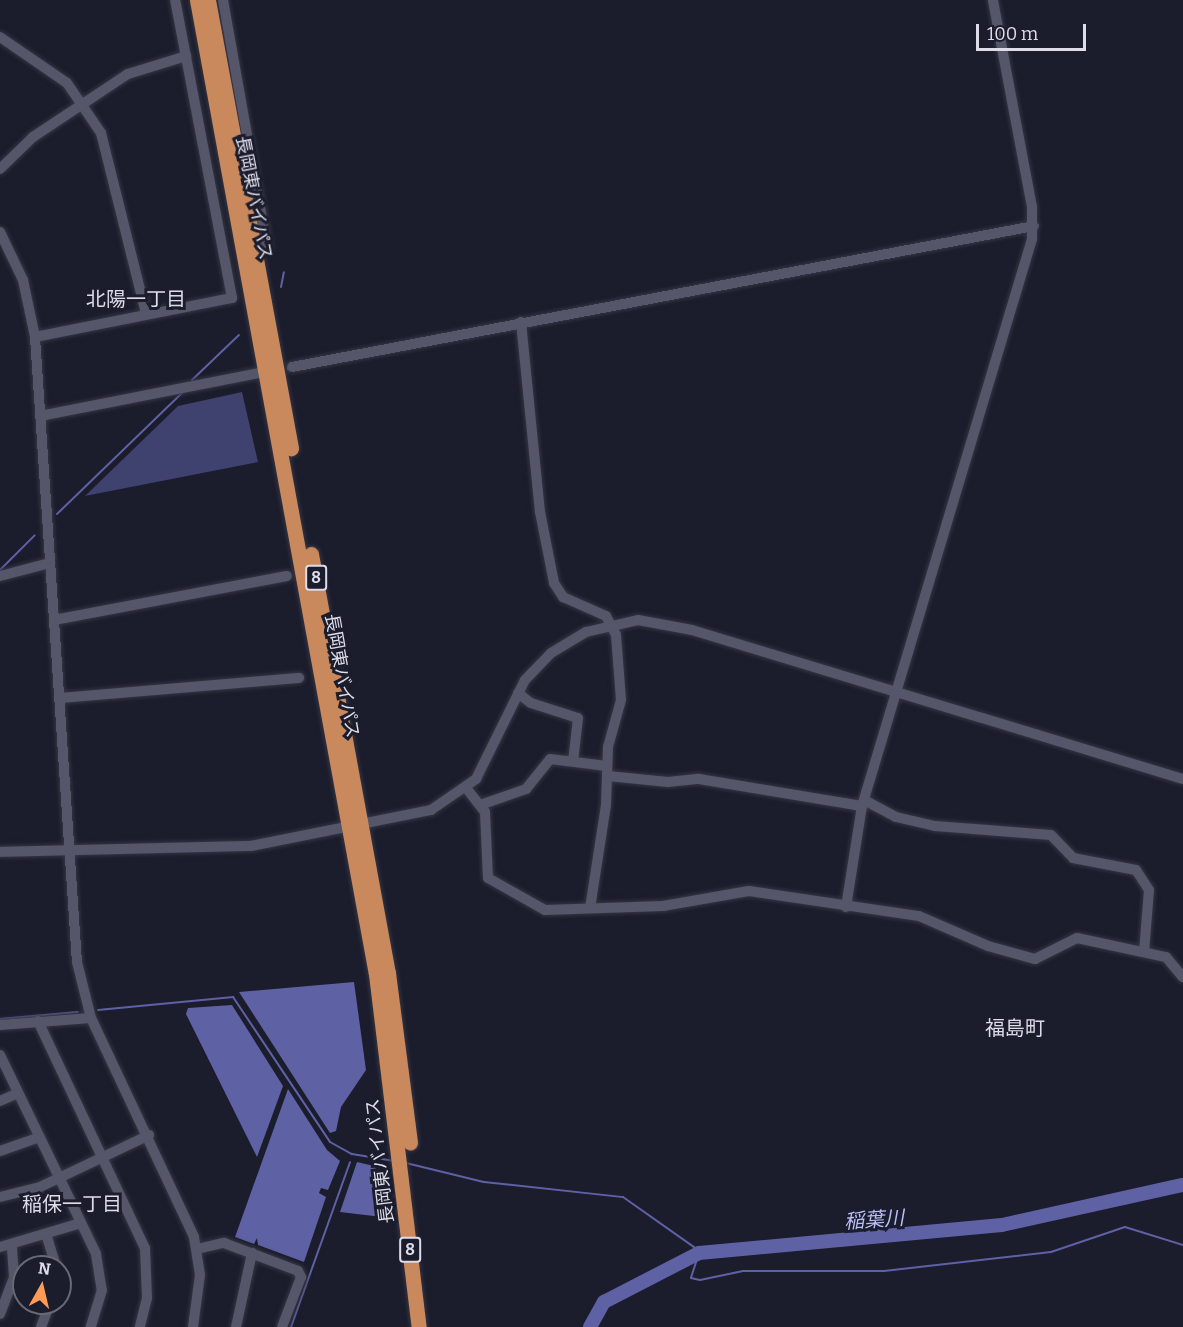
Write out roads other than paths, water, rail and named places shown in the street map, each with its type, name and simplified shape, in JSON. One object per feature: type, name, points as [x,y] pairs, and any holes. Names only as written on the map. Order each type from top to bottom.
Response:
[{"type":"highway","name":"長岡東バイパス","points":[[197,0],[356,825]]},
{"type":"highway","name":"長岡東バイパス","points":[[208,0],[356,825],[406,1157],[428,1327]]},
{"type":"highway","name":"長岡東バイパス","points":[[408,1174],[419,1327]]},
{"type":"street","points":[[35,337],[232,298],[175,0]]},
{"type":"street","points":[[224,0],[267,247]]},
{"type":"street","points":[[846,907],[863,803],[1025,271],[1034,226],[993,0]]},
{"type":"street","points":[[0,37],[59,75],[83,104],[104,143],[146,314]]},
{"type":"street","points":[[0,168],[83,104],[138,69],[186,56]]},
{"type":"street","points":[[292,367],[1034,226]]},
{"type":"street","points":[[0,232],[23,280],[35,337],[77,962],[92,1018],[149,1135],[197,1249],[200,1291],[194,1327]]},
{"type":"street","points":[[521,322],[540,512],[554,583],[563,597],[601,611],[612,624],[621,700],[607,771],[590,908]]},
{"type":"street","points":[[40,417],[260,373]]},
{"type":"street","points":[[0,576],[50,563]]},
{"type":"street","points":[[54,620],[286,576]]},
{"type":"street","points":[[0,852],[222,848],[431,810],[467,789],[491,757],[518,693],[551,653],[612,624],[670,623],[1183,779]]},
{"type":"street","points":[[59,698],[299,678]]},
{"type":"street","points":[[518,693],[531,703],[578,718],[573,762]]},
{"type":"street","points":[[483,804],[526,789],[543,762],[573,762],[607,771],[668,782],[699,779],[863,803],[896,817],[934,826],[1051,835],[1073,858],[1136,870],[1149,890],[1144,952]]},
{"type":"street","points":[[467,789],[483,804],[488,878],[545,910],[663,906],[749,891],[918,916],[988,946],[1035,959],[1077,938],[1166,957],[1183,976]]},
{"type":"street","points":[[0,1024],[92,1018]]},
{"type":"street","points":[[38,1021],[145,1248],[147,1299],[140,1327]]},
{"type":"street","points":[[0,1055],[81,1223],[102,1280],[91,1327]]},
{"type":"street","points":[[0,1101],[18,1094]]},
{"type":"street","points":[[0,1197],[59,1177],[149,1135]]},
{"type":"street","points":[[0,1150],[40,1137]]},
{"type":"street","points":[[0,1247],[47,1237],[81,1223]]},
{"type":"street","points":[[47,1237],[52,1255]]},
{"type":"street","points":[[197,1249],[224,1243],[300,1273],[282,1327]]},
{"type":"street","points":[[0,1314],[14,1277],[12,1246]]},
{"type":"street","points":[[236,1327],[252,1253]]},
{"type":"waterway","points":[[281,287],[284,272]]},
{"type":"waterway","points":[[192,380],[239,335]]},
{"type":"waterway","points":[[57,514],[182,393]]},
{"type":"waterway","points":[[0,570],[35,535]]},
{"type":"waterway","points":[[98,1010],[233,997],[330,1142],[352,1154],[394,1161]]},
{"type":"waterway","points":[[0,1019],[78,1012]]},
{"type":"waterway","points":[[291,1327],[350,1162]]},
{"type":"waterway","points":[[406,1163],[484,1182],[623,1197],[694,1247],[699,1253],[691,1278],[700,1280],[743,1271],[884,1271],[1051,1252],[1125,1227],[1183,1245]]},
{"type":"waterway","name":"稲葉川","points":[[590,1327],[604,1302],[699,1253],[1002,1225],[1183,1185]]},
{"type":"district","name":"北陽一丁目","points":[[136,299]]},
{"type":"district","name":"福島町","points":[[1015,1028]]},
{"type":"district","name":"稲保一丁目","points":[[72,1204]]}]
